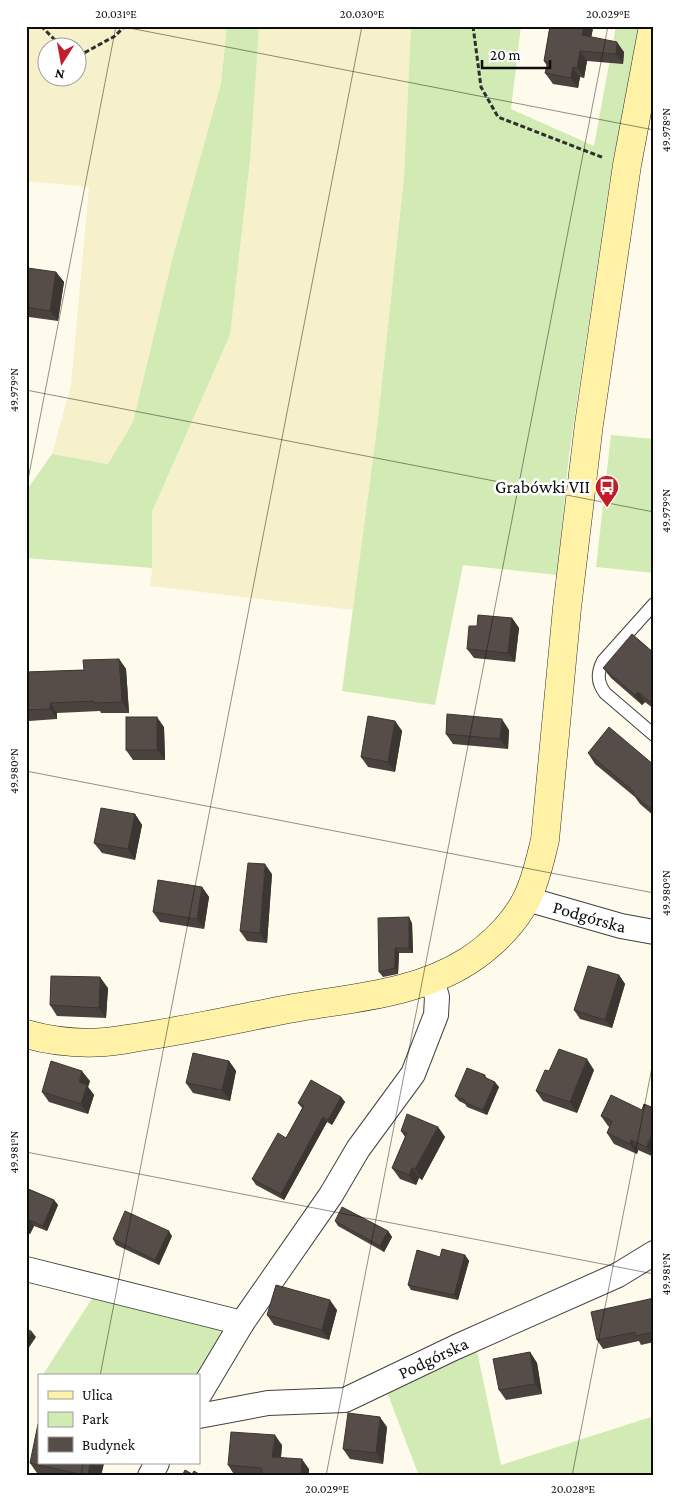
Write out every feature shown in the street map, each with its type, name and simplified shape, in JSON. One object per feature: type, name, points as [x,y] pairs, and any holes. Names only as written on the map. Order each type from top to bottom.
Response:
[{"type":"street","points":[[26,1034],[72,1042],[105,1042],[171,1032],[397,991],[432,980],[468,961],[483,950],[507,927],[527,899],[545,840],[575,537],[589,424],[627,165],[653,26]]},
{"type":"street","name":"Podgórska","points":[[527,899],[621,926],[654,932]]},
{"type":"street","points":[[200,1393],[242,1322],[331,1195],[358,1150],[413,1074],[436,1014],[437,997],[432,980]]},
{"type":"street","name":"Podgórska","points":[[200,1416],[268,1404],[345,1400],[456,1347],[618,1275],[654,1253]]},
{"type":"street","points":[[26,1269],[242,1322]]},
{"type":"street","points":[[150,1476],[156,1464]]},
{"type":"lane","points":[[654,604],[603,661],[598,670],[600,687],[605,693],[654,735]]},
{"type":"path","points":[[41,26],[53,38]]},
{"type":"path","points":[[88,51],[115,36],[125,26]]},
{"type":"path","points":[[473,26],[481,87],[498,117],[591,154],[627,165]]},
{"type":"shaded area","points":[[26,26],[227,26],[221,83],[172,260],[133,422],[108,464],[52,454],[71,385],[89,187],[26,181]]},
{"type":"shaded area","points":[[259,26],[411,26],[404,177],[377,428],[353,610],[150,586],[152,568],[152,512],[230,335]]},
{"type":"green space","points":[[227,26],[259,26],[250,159],[230,335],[152,512],[152,568],[26,558],[26,491],[52,454],[108,464],[133,422],[172,260],[221,83]]},
{"type":"green space","points":[[411,26],[521,26],[511,109],[594,146],[616,26],[644,26],[614,154],[569,455],[557,575],[463,565],[435,705],[342,691],[377,428],[404,177]]},
{"type":"green space","points":[[611,435],[654,439],[654,573],[596,567]]},
{"type":"green space","points":[[97,1291],[225,1328],[197,1374],[43,1374]]},
{"type":"green space","points":[[477,1351],[501,1465],[654,1416],[654,1476],[419,1476],[387,1392]]},
{"type":"building","points":[[550,26],[584,26],[582,35],[617,42],[616,54],[580,51],[577,68],[573,67],[571,78],[545,73],[548,62],[544,61]]},
{"type":"building","points":[[28,268],[56,272],[50,311],[26,307]]},
{"type":"building","points":[[478,615],[512,618],[508,653],[467,649],[469,626],[477,626]]},
{"type":"building","points":[[632,634],[654,653],[654,705],[638,692],[635,695],[603,668]]},
{"type":"building","points":[[119,659],[122,702],[50,703],[50,709],[26,710],[26,672],[84,670],[83,660]]},
{"type":"building","points":[[447,714],[502,719],[500,739],[446,734]]},
{"type":"building","points":[[368,716],[395,721],[388,762],[361,757]]},
{"type":"building","points":[[126,717],[157,717],[157,750],[126,750]]},
{"type":"building","points":[[609,727],[654,765],[654,812],[633,794],[634,792],[588,753]]},
{"type":"building","points":[[101,808],[135,814],[128,849],[94,843]]},
{"type":"building","points":[[248,863],[265,864],[260,933],[240,931]]},
{"type":"building","points":[[158,880],[202,887],[197,919],[153,912]]},
{"type":"building","points":[[409,917],[409,948],[395,948],[395,968],[379,972],[378,918]]},
{"type":"building","points":[[588,966],[619,975],[605,1020],[574,1010]]},
{"type":"building","points":[[51,976],[100,977],[99,1008],[50,1005]]},
{"type":"building","points":[[559,1049],[587,1059],[570,1102],[536,1091],[545,1070],[549,1071]]},
{"type":"building","points":[[193,1053],[229,1061],[222,1090],[186,1083]]},
{"type":"building","points":[[51,1061],[82,1071],[79,1082],[87,1085],[81,1104],[42,1092]]},
{"type":"building","points":[[467,1068],[485,1075],[484,1077],[495,1082],[483,1110],[455,1096]]},
{"type":"building","points":[[311,1080],[341,1097],[328,1120],[323,1117],[281,1194],[252,1179],[278,1133],[286,1138],[304,1106],[298,1103]]},
{"type":"building","points":[[611,1095],[642,1110],[644,1104],[654,1108],[654,1130],[646,1147],[631,1140],[630,1144],[607,1133],[612,1121],[601,1116]]},
{"type":"building","points":[[407,1114],[438,1127],[415,1169],[412,1168],[409,1175],[392,1168],[407,1133],[401,1131]]},
{"type":"building","points":[[26,1188],[54,1200],[43,1226],[30,1220],[26,1229]]},
{"type":"building","points":[[342,1207],[388,1231],[380,1246],[335,1221]]},
{"type":"building","points":[[125,1211],[169,1231],[155,1260],[113,1239]]},
{"type":"building","points":[[442,1249],[465,1255],[454,1295],[408,1285],[417,1250],[440,1257]]},
{"type":"building","points":[[276,1285],[330,1300],[322,1330],[267,1315]]},
{"type":"building","points":[[654,1298],[654,1332],[635,1336],[635,1332],[597,1340],[591,1312]]},
{"type":"building","points":[[26,1328],[32,1332],[26,1341]]},
{"type":"building","points":[[530,1352],[535,1384],[499,1390],[493,1359]]},
{"type":"building","points":[[348,1413],[380,1417],[376,1453],[343,1449]]},
{"type":"building","points":[[38,1424],[38,1464],[90,1464],[88,1476],[30,1463]]},
{"type":"building","points":[[231,1432],[275,1435],[272,1457],[302,1459],[301,1476],[261,1476],[262,1468],[228,1465]]},
{"type":"building","points":[[185,1470],[192,1474],[194,1471],[202,1476],[182,1476]]},
{"type":"place","name":"Grabówki VII","points":[[607,508]]}]
